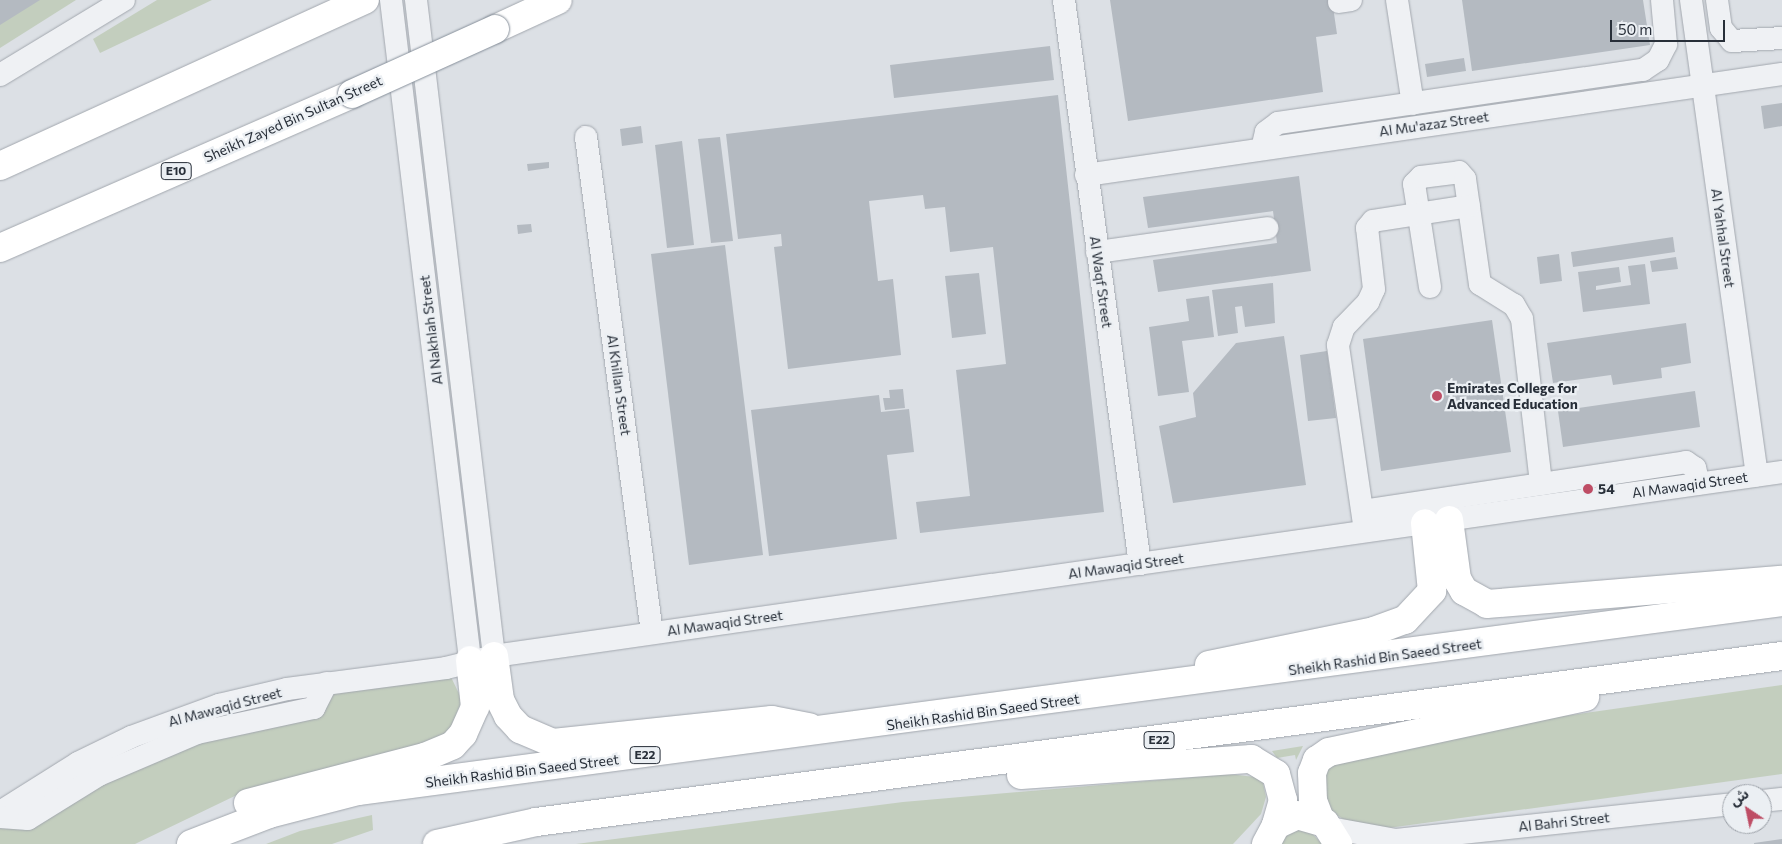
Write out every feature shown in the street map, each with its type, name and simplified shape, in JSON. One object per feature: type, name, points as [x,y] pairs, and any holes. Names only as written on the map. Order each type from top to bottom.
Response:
[{"type":"main road","points":[[0,166],[365,0]]},
{"type":"main road","name":"Sheikh Zayed Bin Sultan Street","points":[[0,248],[352,94],[558,0]]},
{"type":"main road","points":[[1437,521],[1457,579],[1464,591],[1487,604],[1782,580]]},
{"type":"main road","points":[[1107,695],[1226,661],[1374,631],[1405,620],[1432,591],[1437,521]]},
{"type":"main road","name":"Sheikh Rashid Bin Saeed Street","points":[[191,844],[269,814],[358,791],[821,733],[1782,602]]},
{"type":"main road","name":"E22","points":[[437,844],[536,822],[1782,656]]},
{"type":"main road","points":[[482,658],[508,716],[520,729],[553,743],[772,720],[821,733]]},
{"type":"main road","points":[[178,844],[197,825],[250,802],[425,757],[453,745],[463,734],[475,707],[482,658]]},
{"type":"main road","points":[[1329,830],[1313,801],[1312,773],[1317,760],[1329,752],[1539,709],[1690,668]]},
{"type":"main road","points":[[780,791],[1251,759],[1276,774],[1282,800],[1267,838]]},
{"type":"main road","points":[[1267,838],[1297,815],[1329,830]]},
{"type":"street","points":[[0,75],[124,0]]},
{"type":"street","name":"Al Nakhlah Street","points":[[391,0],[482,658]]},
{"type":"street","name":"Al Nakhlah Street","points":[[416,0],[482,658]]},
{"type":"street","name":"Al Waqf Street","points":[[1064,0],[1086,175],[1140,564]]},
{"type":"street","points":[[1397,0],[1413,104]]},
{"type":"street","points":[[1262,149],[1266,132],[1278,123],[1413,104],[1636,84],[1663,52],[1667,35],[1662,0]]},
{"type":"street","name":"Al Yahhal Street","points":[[1691,0],[1702,85],[1769,474]]},
{"type":"street","points":[[1716,0],[1721,28],[1732,41],[1782,38]]},
{"type":"street","name":"Al Mu'azaz Street","points":[[1086,175],[1262,149],[1636,84],[1702,85],[1782,74]]},
{"type":"street","name":"Al Khillan Street","points":[[586,137],[652,633]]},
{"type":"street","points":[[1430,287],[1418,214],[1416,181],[1456,171],[1465,179],[1480,284],[1488,293],[1507,300],[1522,319],[1541,484]]},
{"type":"street","points":[[1469,206],[1418,214],[1369,225],[1374,289],[1368,302],[1344,326],[1338,345],[1364,521],[1541,484],[1686,462],[1695,468],[1700,484]]},
{"type":"street","points":[[1097,252],[1267,228]]},
{"type":"street","points":[[1769,474],[1782,491]]},
{"type":"street","name":"Al Mawaqid Street","points":[[0,812],[78,763],[158,726],[236,701],[328,683],[446,668],[482,658],[652,633],[1140,564],[1364,521],[1437,521],[1769,474]]},
{"type":"street","name":"Al Mawaqid Street","points":[[0,803],[103,741],[188,706],[300,680],[445,658],[482,658]]},
{"type":"street","points":[[0,818],[28,819],[99,775],[197,733],[314,708],[328,683]]},
{"type":"street","name":"Al Bahri Street","points":[[1329,830],[1389,842],[1446,839],[1722,805]]},
{"type":"green space","points":[[0,0],[76,0],[0,48]]},
{"type":"green space","points":[[157,0],[212,0],[100,53],[93,39]]},
{"type":"green space","points":[[451,677],[462,700],[447,737],[241,793],[135,844],[0,844],[0,825],[159,753],[322,714],[333,692]]},
{"type":"green space","points":[[1782,685],[1782,774],[1381,829],[1355,827],[1331,811],[1317,792],[1319,771],[1334,761],[1515,723]]},
{"type":"green space","points":[[1303,746],[1296,760],[1295,755],[1277,758],[1272,751]]},
{"type":"green space","points":[[1229,774],[1255,777],[1263,783],[1266,797],[1261,814],[1233,844],[576,844],[903,802]]},
{"type":"green space","points":[[372,815],[373,830],[332,844],[266,844],[300,831]]},
{"type":"green space","points":[[1291,827],[1309,830],[1322,844],[1271,844]]},
{"type":"building","points":[[0,0],[40,0],[0,25]]},
{"type":"building","points":[[1110,0],[1332,0],[1337,34],[1316,37],[1323,92],[1128,121]]},
{"type":"building","points":[[1462,0],[1643,0],[1650,45],[1472,71]]},
{"type":"building","points":[[1050,46],[1054,80],[894,98],[890,65]]},
{"type":"building","points":[[1464,58],[1466,71],[1427,77],[1425,64]]},
{"type":"building","points":[[1058,95],[1104,512],[920,533],[916,502],[970,496],[956,370],[1006,364],[993,247],[950,252],[945,207],[925,209],[923,195],[869,201],[878,281],[893,279],[901,355],[788,369],[774,247],[782,246],[781,234],[738,239],[726,134]]},
{"type":"building","points":[[1782,103],[1782,126],[1764,129],[1761,106]]},
{"type":"building","points":[[641,126],[643,143],[622,146],[620,129]]},
{"type":"building","points":[[720,137],[733,241],[711,243],[698,139]]},
{"type":"building","points":[[682,141],[694,245],[667,248],[655,145]]},
{"type":"building","points":[[549,162],[549,168],[528,171],[527,164]]},
{"type":"building","points":[[1299,176],[1311,271],[1158,292],[1153,260],[1277,243],[1273,211],[1148,228],[1143,197]]},
{"type":"building","points":[[531,224],[532,232],[518,234],[517,225]]},
{"type":"building","points":[[1673,237],[1675,252],[1573,267],[1571,252]]},
{"type":"building","points":[[725,245],[763,555],[689,565],[651,254]]},
{"type":"building","points":[[1559,254],[1562,281],[1540,284],[1537,257]]},
{"type":"building","points":[[1676,257],[1678,269],[1652,272],[1650,261]]},
{"type":"building","points":[[1645,264],[1650,304],[1583,312],[1578,272],[1619,267],[1621,282],[1596,286],[1596,290],[1631,285],[1628,266]]},
{"type":"building","points":[[979,273],[986,334],[952,338],[945,276]]},
{"type":"building","points":[[1273,283],[1275,323],[1245,327],[1242,306],[1235,307],[1238,333],[1218,336],[1212,290]]},
{"type":"building","points":[[1209,296],[1214,337],[1182,341],[1189,392],[1158,396],[1149,327],[1189,321],[1186,299]]},
{"type":"building","name":"Emirates College for Advanced Education","points":[[1492,320],[1511,452],[1381,471],[1363,339]]},
{"type":"building","points":[[1686,323],[1691,363],[1661,368],[1662,378],[1613,385],[1611,375],[1553,383],[1547,343]]},
{"type":"building","points":[[1284,336],[1306,485],[1173,503],[1159,426],[1196,417],[1193,393],[1236,343]]},
{"type":"building","points":[[1327,351],[1336,418],[1308,421],[1300,355]]},
{"type":"building","points":[[903,389],[905,408],[885,410],[883,398],[890,398],[889,390]]},
{"type":"building","points":[[1695,391],[1700,427],[1563,447],[1558,411]]},
{"type":"building","points":[[879,395],[881,412],[909,409],[914,452],[887,455],[897,539],[769,556],[751,410]]},
{"type":"building","points":[[1782,839],[1782,844],[1754,844],[1754,843]]},
{"type":"place","name":"Emirates College for Advanced Education","points":[[1437,396]]},
{"type":"place","name":"54","points":[[1588,489]]}]
